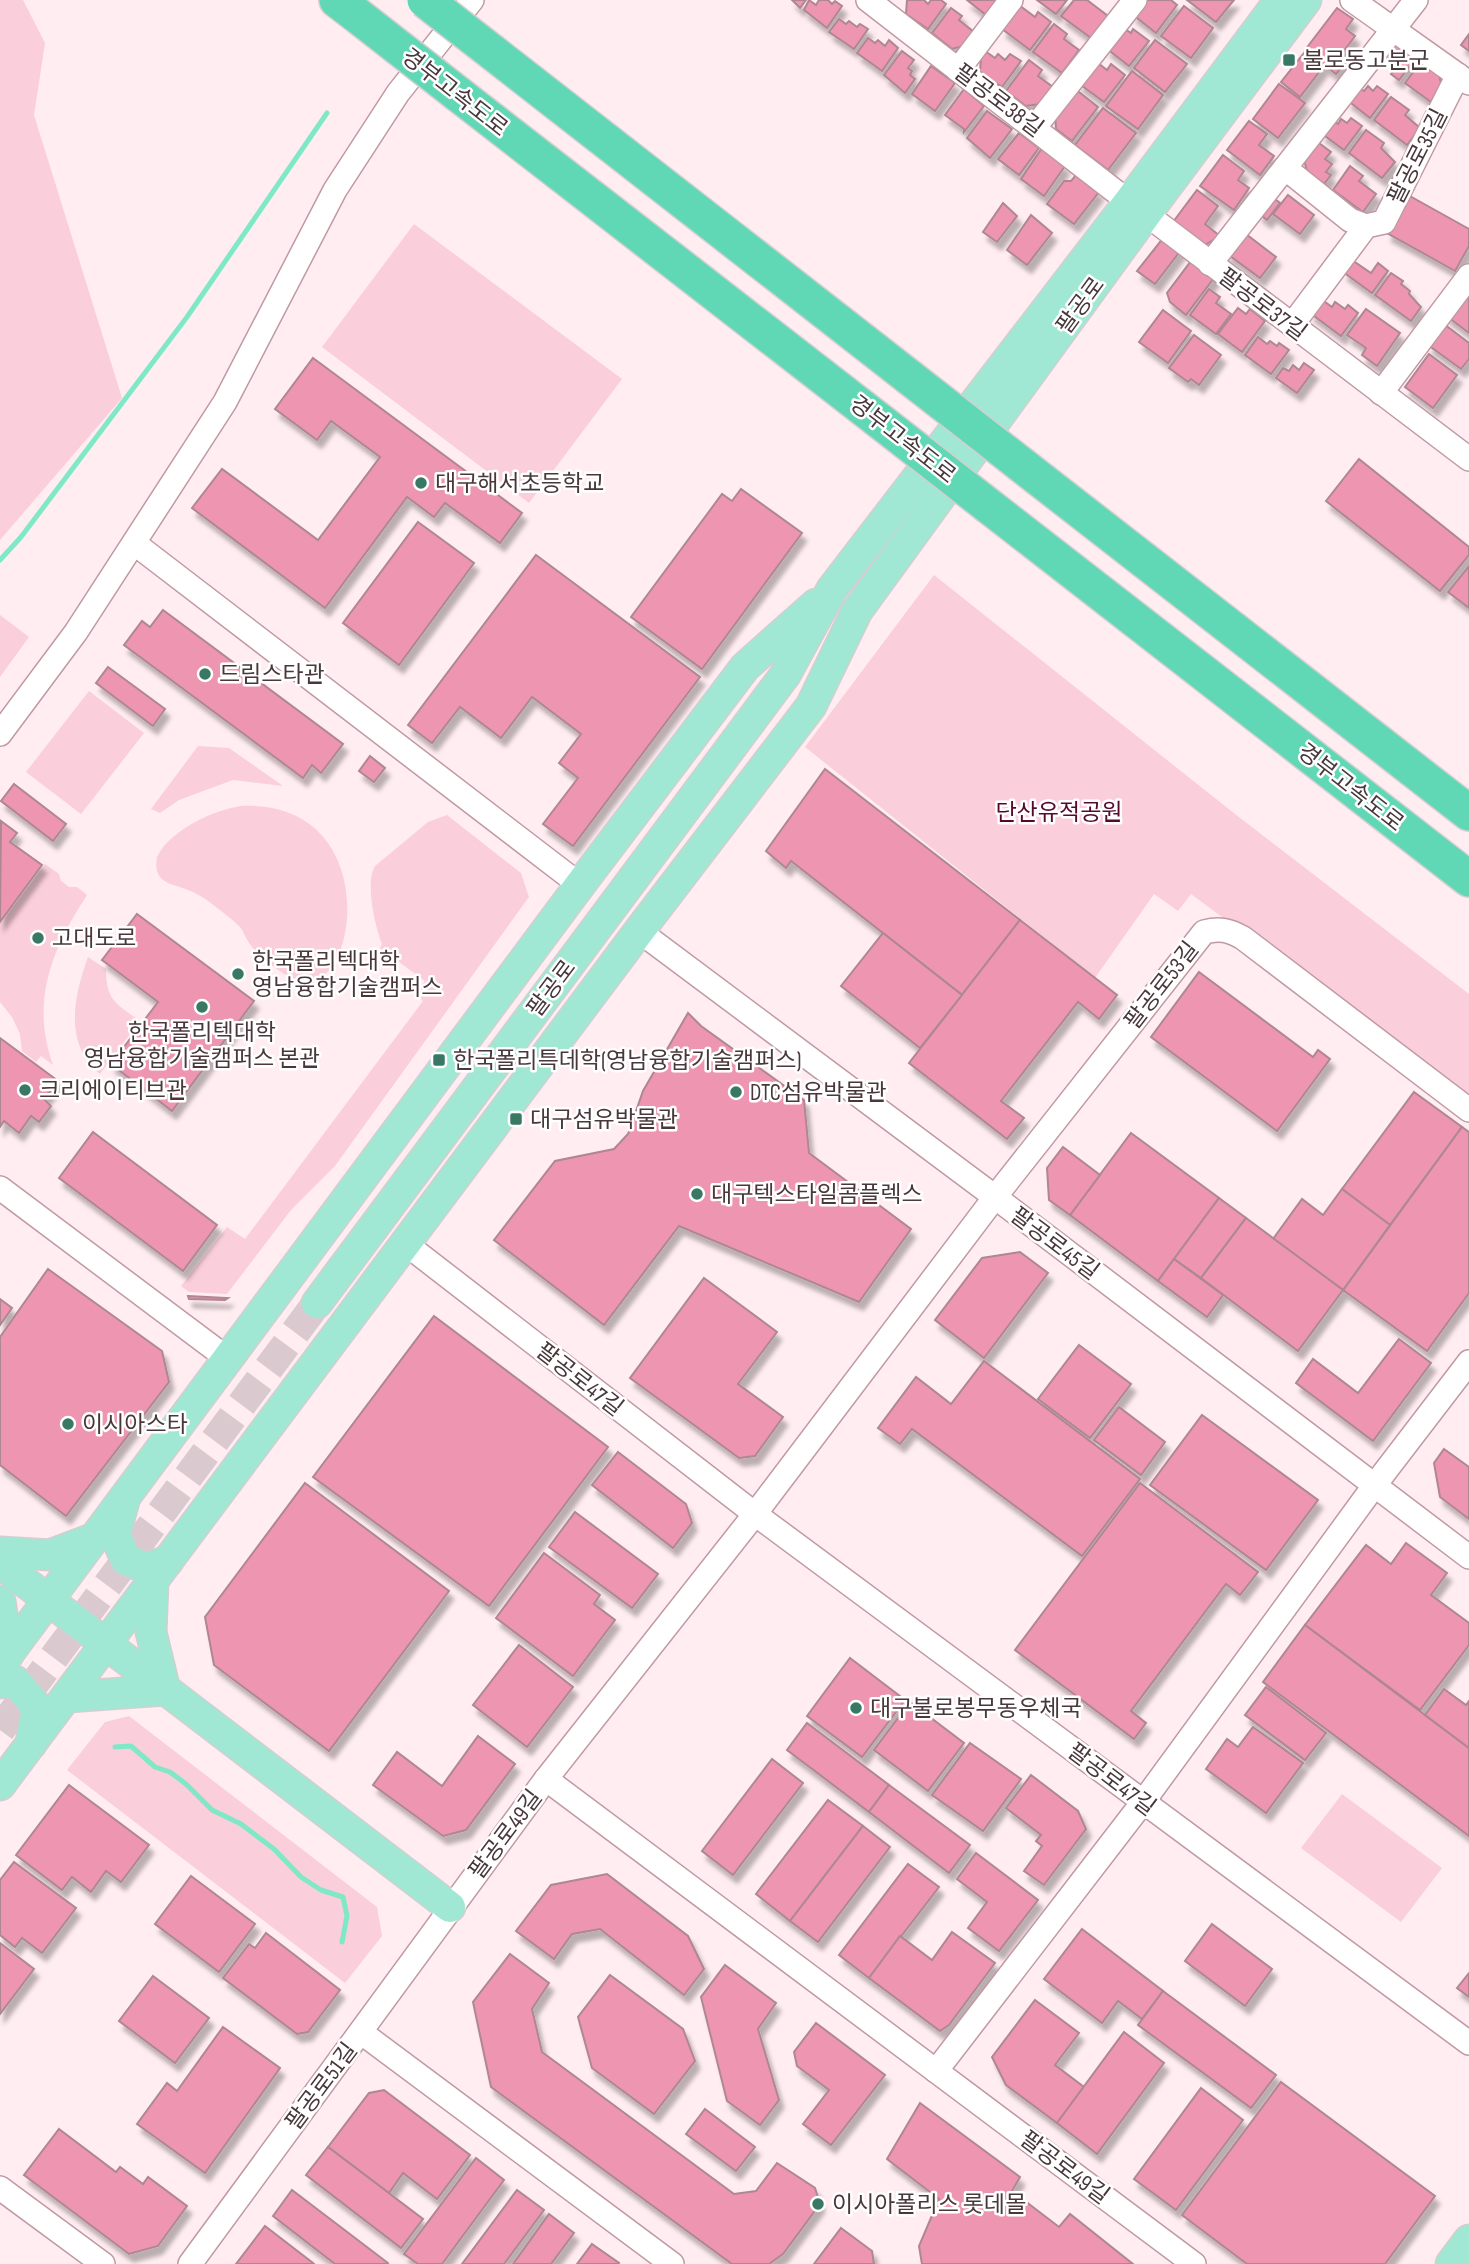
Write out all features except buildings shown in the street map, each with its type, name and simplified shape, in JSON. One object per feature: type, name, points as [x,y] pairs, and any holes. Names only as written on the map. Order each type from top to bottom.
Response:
[{"type":"highway","points":[[425,0],[1469,813]]},
{"type":"highway","name":"경부고속도로","points":[[347,8],[1469,878]]},
{"type":"main road","name":"팔공로","points":[[1138,208],[1280,0]]},
{"type":"main road","name":"팔공로","points":[[832,589],[1037,342],[1138,208],[1306,0]]},
{"type":"main road","name":"팔공로","points":[[857,611],[1037,342]]},
{"type":"main road","points":[[785,675],[832,589]]},
{"type":"main road","points":[[3,1668],[125,1494],[745,667],[832,589]]},
{"type":"main road","points":[[785,675],[857,611]]},
{"type":"main road","points":[[0,1785],[639,931],[811,706],[857,611]]},
{"type":"main road","name":"팔공로","points":[[317,1303],[785,675]]},
{"type":"main road","points":[[125,1494],[115,1534],[126,1560],[161,1571]]},
{"type":"main road","points":[[0,1552],[50,1555],[92,1539]]},
{"type":"main road","points":[[0,1563],[450,1907]]},
{"type":"main road","points":[[161,1571],[151,1632],[165,1689]]},
{"type":"main road","points":[[0,1601],[3,1668],[37,1707],[31,1744]]},
{"type":"main road","points":[[67,1697],[165,1689]]},
{"type":"main road","points":[[1451,2264],[1469,2240]]},
{"type":"street","points":[[0,734],[75,632],[225,402],[335,190],[398,93],[472,0]]},
{"type":"street","points":[[958,70],[1011,0]]},
{"type":"street","points":[[1035,127],[1135,0]]},
{"type":"street","name":"팔공로35길","points":[[1292,325],[1366,226],[1384,222],[1464,79],[1352,0]]},
{"type":"street","points":[[1210,264],[1416,0]]},
{"type":"street","name":"팔공로38길","points":[[883,5],[958,70],[1138,208]]},
{"type":"street","points":[[1285,168],[1350,220],[1366,226]]},
{"type":"street","name":"팔공로37길","points":[[1138,208],[1469,459]]},
{"type":"street","points":[[1381,393],[1469,276]]},
{"type":"street","points":[[134,543],[580,885]]},
{"type":"street","name":"팔공로53길","points":[[755,1514],[995,1197],[1204,932],[1230,930],[1243,938],[1469,1110]]},
{"type":"street","name":"팔공로45길","points":[[639,931],[1469,1557]]},
{"type":"street","points":[[0,1188],[228,1359]]},
{"type":"street","name":"팔공로47길","points":[[406,1244],[755,1514],[1469,2043]]},
{"type":"street","points":[[936,2071],[1143,1802],[1374,1486],[1469,1362]]},
{"type":"street","points":[[546,1779],[755,1514]]},
{"type":"street","name":"팔공로49길","points":[[450,1907],[546,1779],[1194,2264]]},
{"type":"street","name":"팔공로51길","points":[[190,2264],[362,2033],[450,1907]]},
{"type":"street","points":[[362,2033],[672,2264]]},
{"type":"street","points":[[0,2188],[103,2264]]},
{"type":"green space","points":[[0,0],[23,0],[45,43],[34,115],[122,398],[0,540]]},
{"type":"green space","points":[[414,224],[622,379],[529,503],[322,347]]},
{"type":"green space","name":"단산유적공원","points":[[934,575],[1235,814],[1469,994],[1469,1100],[1191,894],[1178,911],[1154,894],[1095,978],[805,747]]},
{"type":"green space","points":[[0,615],[29,637],[0,677]]},
{"type":"green space","points":[[89,691],[144,733],[81,814],[26,772]]},
{"type":"green space","points":[[198,746],[229,748],[283,786],[233,780],[179,800],[160,813],[151,809]]},
{"type":"green space","points":[[241,806],[288,812],[320,833],[339,864],[347,899],[345,933],[335,962],[318,979],[297,981],[285,975],[256,952],[240,927],[225,914],[196,894],[166,882],[158,873],[157,857],[181,830],[205,817]]},
{"type":"green space","points":[[447,815],[521,873],[529,897],[335,1166],[291,1210],[227,1294],[189,1292],[181,1286],[227,1227],[245,1239],[423,1001],[416,994],[425,981],[380,948],[382,944],[371,893],[372,873],[375,866],[428,822]]},
{"type":"green space","points":[[45,864],[59,874],[61,881],[69,887],[77,887],[87,895],[64,935],[48,976],[44,1019],[46,1042],[53,1065],[41,1056],[36,1062],[22,1051],[20,1034],[12,1017],[0,1002],[0,924]]},
{"type":"green space","points":[[88,957],[106,969],[108,988],[114,1000],[140,1021],[100,1074],[88,1062],[76,1034],[76,1003]]},
{"type":"green space","points":[[129,1716],[377,1907],[382,1936],[345,1983],[67,1770],[105,1722]]},
{"type":"green space","points":[[1342,1794],[1442,1868],[1401,1922],[1301,1848]]},
{"type":"waterway","points":[[0,560],[21,537],[187,317],[327,113]]},
{"type":"waterway","points":[[115,1747],[131,1746],[155,1767],[170,1772],[186,1784],[212,1810],[241,1824],[274,1849],[301,1877],[321,1890],[343,1897],[347,1916],[342,1942]]},
{"type":"tunnel","points":[[0,1730],[317,1303]]},
{"type":"place","name":"불로동고분군","points":[[1289,60]]},
{"type":"place","name":"대구해서초등학교","points":[[421,483]]},
{"type":"place","name":"드림스타관","points":[[205,674]]},
{"type":"place","name":"고대도로","points":[[38,938]]},
{"type":"place","name":"한국폴리텍대학 영남융합기술캠퍼스","points":[[238,974]]},
{"type":"place","name":"한국폴리텍대학 영남융합기술캠퍼스 본관","points":[[202,1007]]},
{"type":"place","name":"한국폴리특데학(영남융합기술캠퍼스)","points":[[439,1060]]},
{"type":"place","name":"크리에이티브관","points":[[25,1090]]},
{"type":"place","name":"DTC섬유박물관","points":[[736,1092]]},
{"type":"place","name":"대구섬유박물관","points":[[516,1119]]},
{"type":"place","name":"대구텍스타일콤플렉스","points":[[697,1194]]},
{"type":"place","name":"이시아스타","points":[[68,1424]]},
{"type":"place","name":"대구불로봉무동우체국","points":[[856,1708]]},
{"type":"place","name":"이시아폴리스 롯데몰","points":[[818,2204]]}]
